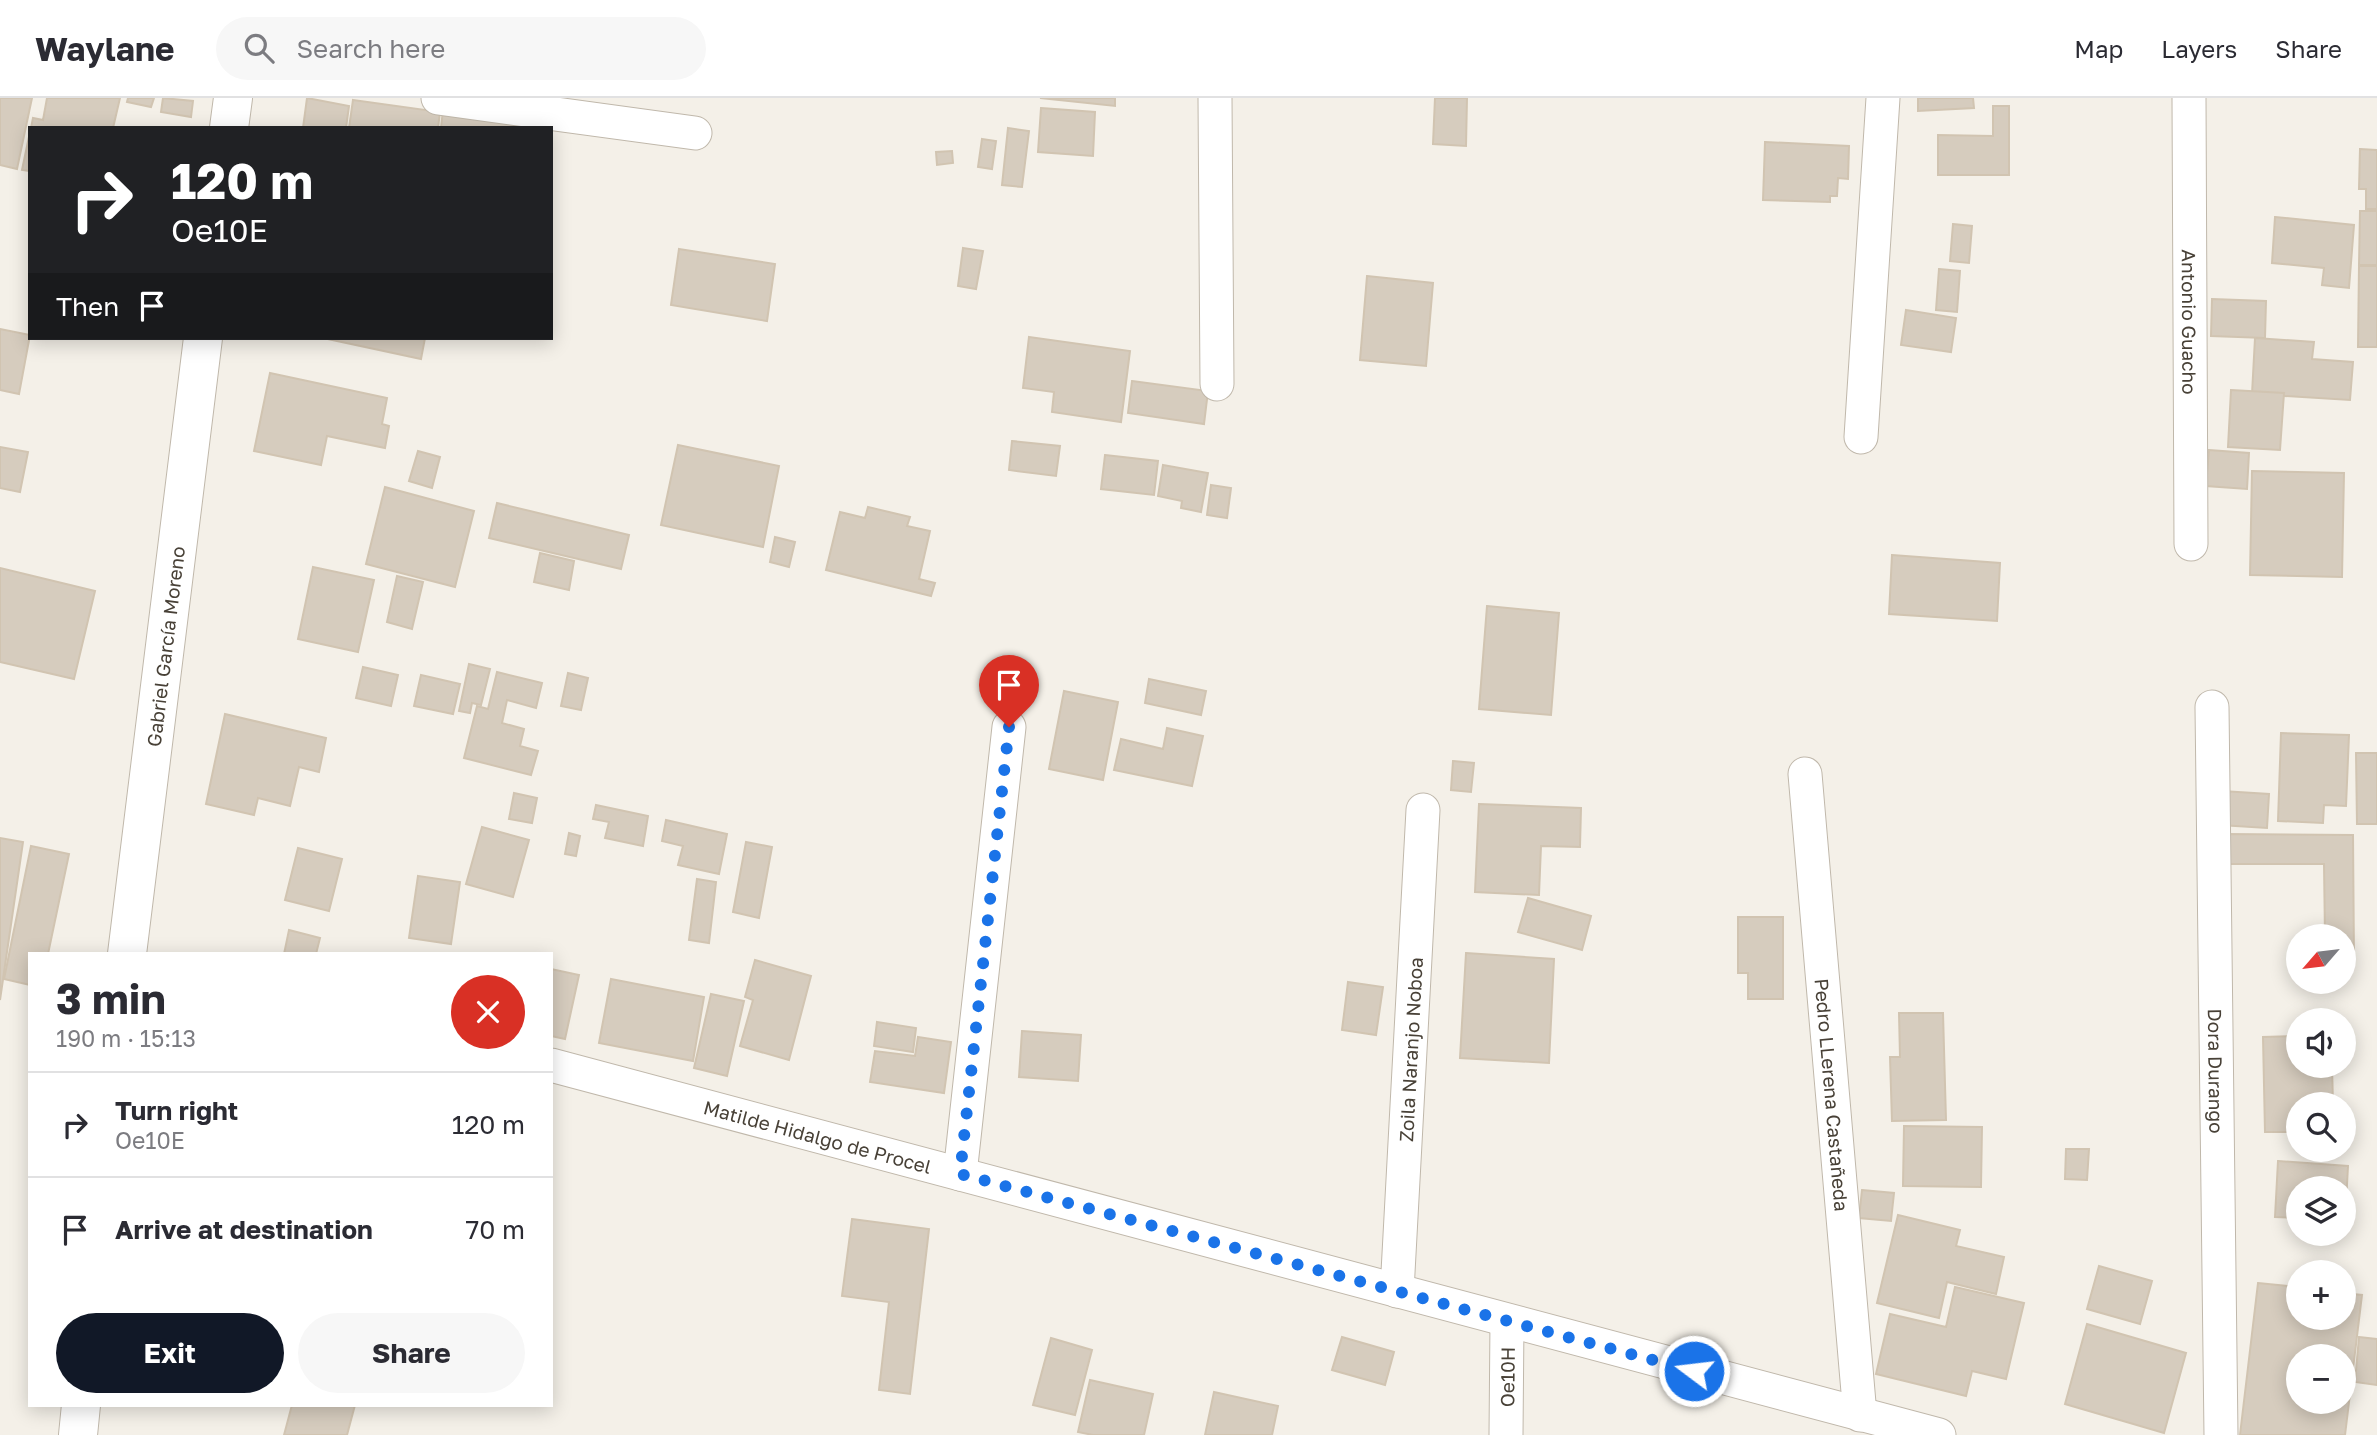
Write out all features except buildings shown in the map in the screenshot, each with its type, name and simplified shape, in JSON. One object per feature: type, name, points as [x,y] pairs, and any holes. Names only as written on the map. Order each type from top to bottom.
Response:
[{"type":"street","points":[[229,126],[233,98]]},
{"type":"street","points":[[438,98],[695,133]]},
{"type":"street","points":[[1215,98],[1217,384]]},
{"type":"street","points":[[1861,437],[1883,98]]},
{"type":"street","name":"Antonio Guacho","points":[[2189,98],[2191,544]]},
{"type":"street","name":"Gabriel García Moreno","points":[[131,952],[203,340]]},
{"type":"street","name":"Dora Durango","points":[[2212,707],[2221,1435]]},
{"type":"street","points":[[960,1174],[1009,727]]},
{"type":"street","name":"Pedro LLerena Castañeda","points":[[1805,774],[1860,1415]]},
{"type":"street","name":"Zoila Naranjo Noboa","points":[[1397,1291],[1423,810]]},
{"type":"street","name":"Matilde Hidalgo de Procel","points":[[553,1066],[1939,1435]]},
{"type":"street","name":"Oe10H","points":[[1506,1435],[1507,1321]]},
{"type":"street","points":[[78,1435],[81,1407]]},
{"type":"route","points":[[1009,727],[960,1174],[1694,1371]]}]
